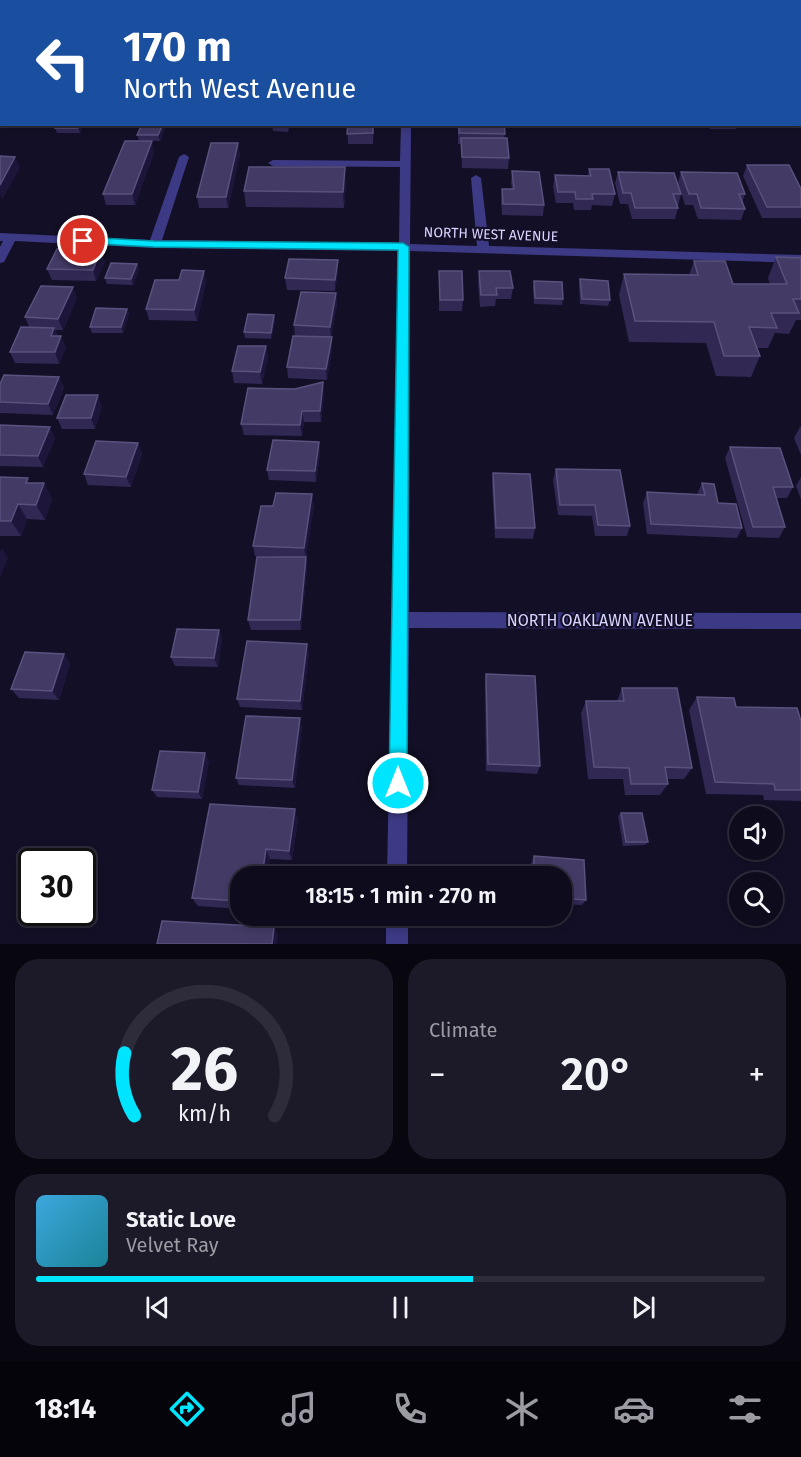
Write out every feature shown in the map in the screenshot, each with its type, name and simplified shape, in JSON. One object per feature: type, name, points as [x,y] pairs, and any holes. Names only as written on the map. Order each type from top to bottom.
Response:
[{"type":"street","points":[[397,866],[406,126]]},
{"type":"street","points":[[154,244],[183,157]]},
{"type":"street","points":[[273,163],[406,164]]},
{"type":"street","points":[[476,178],[483,249]]},
{"type":"street","points":[[0,259],[5,237]]},
{"type":"street","name":"NORTH WEST AVENUE","points":[[5,237],[154,244],[403,247],[801,259]]},
{"type":"street","name":"NORTH OAKLAWN AVENUE","points":[[400,620],[801,621]]},
{"type":"street","points":[[397,926],[397,944]]},
{"type":"building","points":[[56,126],[79,126],[78,128],[55,128]]},
{"type":"building","points":[[141,126],[162,126],[158,135],[137,135]]},
{"type":"building","points":[[348,126],[373,126],[373,133],[347,134]]},
{"type":"building","points":[[459,126],[504,126],[505,134],[459,133]]},
{"type":"building","points":[[461,138],[507,138],[509,158],[462,157]]},
{"type":"building","points":[[125,141],[152,141],[132,194],[103,194]]},
{"type":"building","points":[[211,143],[238,143],[226,197],[197,197]]},
{"type":"building","points":[[0,156],[15,157],[0,185]]},
{"type":"building","points":[[747,165],[789,165],[801,189],[801,207],[767,207]]},
{"type":"building","points":[[249,167],[345,167],[343,192],[244,191]]},
{"type":"building","points":[[589,169],[609,169],[615,194],[592,194],[593,199],[576,199],[575,192],[558,192],[555,175],[591,176]]},
{"type":"building","points":[[512,171],[539,172],[544,205],[503,204],[502,189],[514,189]]},
{"type":"building","points":[[618,172],[674,173],[681,194],[673,194],[678,208],[635,208],[631,193],[623,193]]},
{"type":"building","points":[[681,172],[737,173],[745,194],[739,194],[745,209],[701,208],[697,194],[689,194]]},
{"type":"building","points":[[57,249],[101,250],[93,270],[47,269]]},
{"type":"building","points":[[776,257],[801,258],[801,299],[793,299],[799,313],[771,313],[777,328],[749,327],[760,356],[724,356],[714,322],[635,321],[624,274],[698,275],[694,261],[725,261],[733,284],[787,284]]},
{"type":"building","points":[[289,259],[338,260],[335,280],[285,278]]},
{"type":"building","points":[[111,263],[137,264],[131,279],[105,278]]},
{"type":"building","points":[[182,270],[204,271],[194,310],[146,309],[155,280],[179,280]]},
{"type":"building","points":[[439,271],[462,271],[463,300],[440,300]]},
{"type":"building","points":[[479,271],[510,271],[513,288],[496,288],[497,295],[481,295]]},
{"type":"building","points":[[580,279],[608,281],[610,300],[582,299]]},
{"type":"building","points":[[534,281],[562,282],[563,299],[535,298]]},
{"type":"building","points":[[41,286],[73,287],[58,319],[25,317]]},
{"type":"building","points":[[301,292],[336,293],[330,327],[294,325]]},
{"type":"building","points":[[96,308],[127,309],[121,327],[90,327]]},
{"type":"building","points":[[248,314],[274,315],[271,333],[244,332]]},
{"type":"building","points":[[21,327],[54,328],[51,336],[61,336],[55,352],[10,352]]},
{"type":"building","points":[[293,336],[332,337],[326,369],[287,367]]},
{"type":"building","points":[[238,346],[266,346],[260,372],[232,371]]},
{"type":"building","points":[[4,375],[59,377],[48,404],[0,402],[0,384]]},
{"type":"building","points":[[323,382],[320,411],[302,411],[300,425],[241,424],[248,388],[295,389]]},
{"type":"building","points":[[66,395],[98,395],[91,418],[57,418]]},
{"type":"building","points":[[0,425],[50,427],[38,456],[0,455]]},
{"type":"building","points":[[273,440],[319,442],[315,471],[267,470]]},
{"type":"building","points":[[96,441],[138,443],[126,477],[84,474]]},
{"type":"building","points":[[730,447],[780,448],[793,487],[773,487],[785,527],[753,527]]},
{"type":"building","points":[[556,469],[620,470],[630,526],[598,525],[595,505],[560,505]]},
{"type":"building","points":[[493,473],[530,474],[535,528],[496,528]]},
{"type":"building","points":[[0,477],[28,478],[26,483],[44,483],[36,505],[18,504],[11,521],[0,521]]},
{"type":"building","points":[[702,483],[714,484],[718,503],[736,504],[742,528],[651,524],[647,492],[705,495]]},
{"type":"building","points":[[276,493],[312,494],[304,548],[253,546],[261,506],[273,506]]},
{"type":"building","points":[[257,557],[306,557],[300,620],[248,620]]},
{"type":"building","points":[[177,629],[219,630],[214,658],[171,657]]},
{"type":"building","points":[[247,641],[307,644],[300,701],[237,699]]},
{"type":"building","points":[[25,652],[64,654],[52,691],[11,689]]},
{"type":"building","points":[[486,674],[535,676],[540,766],[488,764]]},
{"type":"building","points":[[622,688],[677,688],[692,768],[665,767],[668,784],[631,784],[629,768],[594,767],[586,701],[624,701]]},
{"type":"building","points":[[697,697],[734,698],[736,707],[797,708],[801,721],[801,790],[775,790],[774,784],[715,782]]},
{"type":"building","points":[[246,716],[300,718],[292,780],[236,778]]},
{"type":"building","points":[[160,751],[205,753],[198,792],[152,790]]},
{"type":"building","points":[[210,804],[295,809],[289,851],[266,849],[263,866],[230,866],[230,900],[192,898]]},
{"type":"building","points":[[621,813],[642,813],[648,842],[626,842]]},
{"type":"building","points":[[534,856],[584,860],[586,900],[572,899],[572,866],[534,866]]},
{"type":"building","points":[[162,921],[274,927],[272,944],[157,944]]},
{"type":"route","points":[[83,241],[403,247],[398,783]]}]
